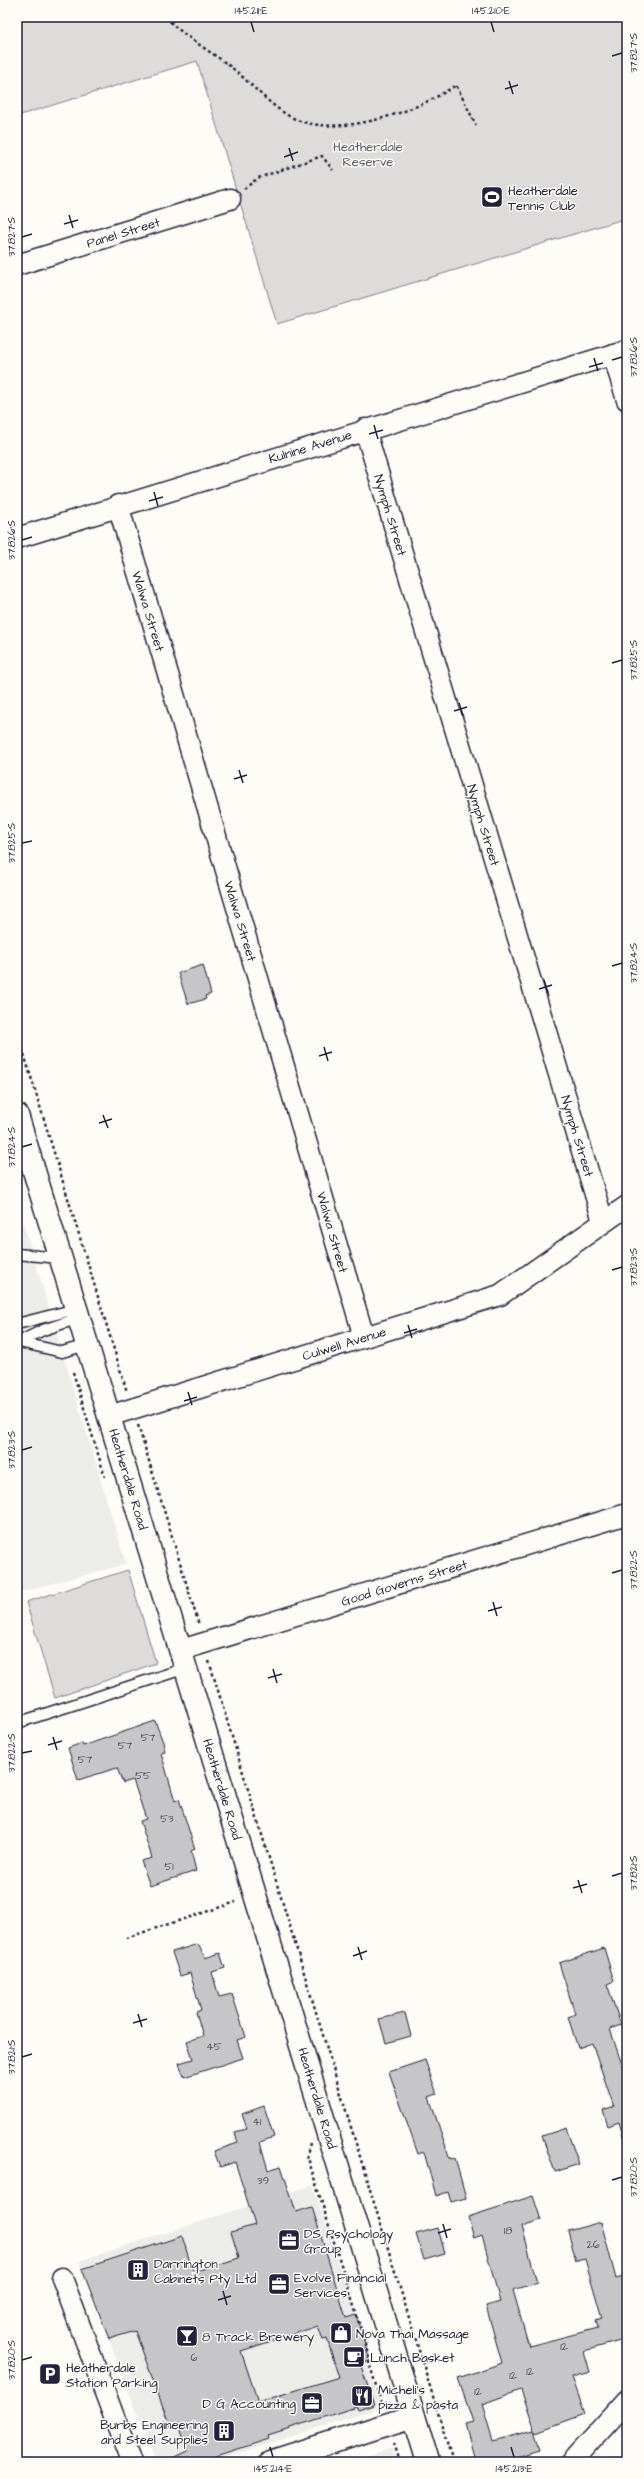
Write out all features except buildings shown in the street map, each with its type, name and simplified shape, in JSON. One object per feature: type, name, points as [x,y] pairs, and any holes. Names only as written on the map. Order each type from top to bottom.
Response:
[{"type":"main road","name":"Heatherdale Road","points":[[17,1115],[428,2462]]},
{"type":"main road","points":[[270,2462],[414,2416]]},
{"type":"street","name":"Panel Street","points":[[17,265],[230,199]]},
{"type":"street","points":[[620,352],[627,400]]},
{"type":"street","name":"Kulnine Avenue","points":[[17,538],[118,505],[620,352]]},
{"type":"street","name":"Nymph Street","points":[[366,429],[603,1221]]},
{"type":"street","name":"Walwa Street","points":[[118,505],[364,1337]]},
{"type":"street","name":"Culwell Avenue","points":[[109,1416],[500,1295],[603,1221],[627,1206]]},
{"type":"street","name":"Good Governs Street","points":[[184,1659],[204,1643],[627,1514]]},
{"type":"street","points":[[62,2278],[132,2462]]},
{"type":"street","points":[[571,2462],[627,2400]]},
{"type":"lane","points":[[17,1254],[60,1258]]},
{"type":"lane","points":[[17,1324],[77,1314]]},
{"type":"lane","points":[[18,1342],[77,1314]]},
{"type":"lane","points":[[18,1342],[62,1352],[86,1345]]},
{"type":"lane","points":[[17,1723],[184,1659]]},
{"type":"path","points":[[166,17],[236,71],[275,108],[291,118],[321,125],[343,126],[368,123],[438,97],[456,85],[476,125]]},
{"type":"path","points":[[230,199],[258,178],[322,156],[333,170]]},
{"type":"path","points":[[17,1031],[453,2462]]},
{"type":"path","points":[[73,1372],[105,1478]]},
{"type":"path","points":[[234,1895],[238,1910]]},
{"type":"path","points":[[126,1938],[236,1902]]},
{"type":"path","points":[[310,2138],[308,2155],[371,2361],[369,2362],[376,2386]]},
{"type":"shaded area","points":[[17,1202],[126,1564],[17,1593]]},
{"type":"shaded area","points":[[313,2185],[370,2360],[366,2361],[379,2404],[371,2411],[211,2462],[156,2462],[79,2261]]},
{"type":"shaded area","points":[[389,2449],[392,2449],[396,2462],[349,2462]]},
{"type":"green space","name":"Heatherdale Reserve","points":[[17,17],[627,17],[627,218],[277,324],[197,61],[17,116]]},
{"type":"green space","points":[[128,1570],[156,1663],[55,1698],[26,1602]]},
{"type":"place","name":"Heatherdale Tennis Club","points":[[492,197]]},
{"type":"place","name":"DS Psychology Group","points":[[289,2240]]},
{"type":"place","name":"Darrington Cabinets Pty Ltd","points":[[138,2270]]},
{"type":"place","name":"Evolve Financial Services","points":[[279,2284]]},
{"type":"place","name":"Nova Thai Massage","points":[[341,2333]]},
{"type":"place","name":"8 Track Brewery","points":[[187,2336]]},
{"type":"place","name":"Lunch Basket","points":[[354,2357]]},
{"type":"place","name":"Heatherdale Station Parking","points":[[50,2374]]},
{"type":"place","name":"Micheli's pizza & pasta","points":[[362,2396]]},
{"type":"place","name":"D G Accounting","points":[[312,2403]]},
{"type":"place","name":"Burbs Engineering and Steel Supplies","points":[[224,2431]]}]
